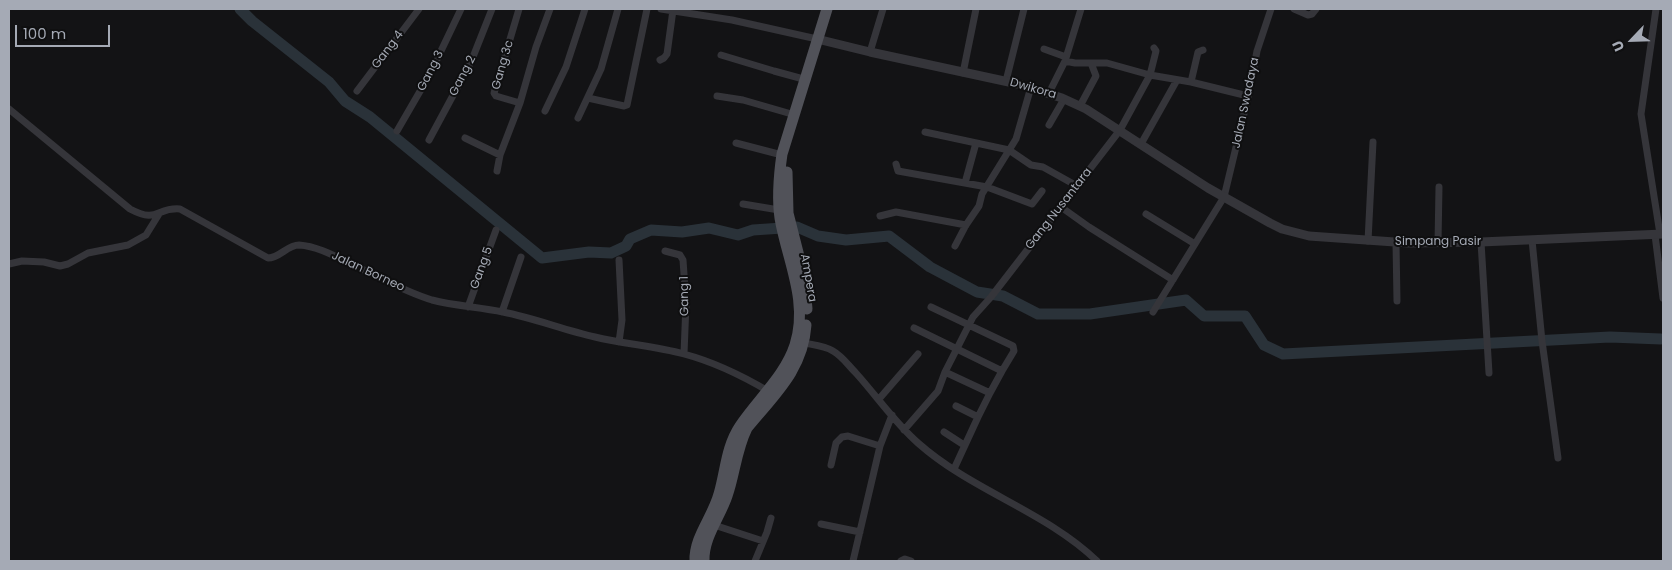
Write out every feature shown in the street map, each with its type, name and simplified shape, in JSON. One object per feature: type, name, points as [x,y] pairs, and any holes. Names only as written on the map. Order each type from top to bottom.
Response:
[{"type":"main road","name":"Ampera","points":[[783,215],[787,202],[788,167],[808,80],[828,9]]},
{"type":"main road","name":"Ampera","points":[[695,561],[700,537],[719,494],[731,442],[740,426],[796,356],[804,343],[807,319],[806,293],[783,215],[779,172],[782,155],[808,80]]},
{"type":"main road","name":"Ampera","points":[[704,561],[705,548],[727,496],[741,439],[747,428],[790,377],[796,356],[799,302],[790,239]]},
{"type":"street","name":"Gang 4","points":[[358,91],[418,9]]},
{"type":"street","name":"Gang 3","points":[[397,131],[430,74],[461,9]]},
{"type":"street","name":"Gang 2","points":[[430,140],[471,62],[492,9]]},
{"type":"street","name":"Gang 3c","points":[[519,9],[494,93],[496,96],[520,103]]},
{"type":"street","points":[[497,172],[500,155],[520,103],[536,47],[550,9]]},
{"type":"street","points":[[545,111],[566,67],[584,9]]},
{"type":"street","points":[[578,118],[608,47],[618,9]]},
{"type":"street","points":[[588,98],[626,105],[647,9]]},
{"type":"street","points":[[661,9],[741,22],[819,40]]},
{"type":"street","points":[[870,52],[882,9]]},
{"type":"street","points":[[963,73],[976,9]]},
{"type":"street","points":[[1006,82],[1024,9]]},
{"type":"street","points":[[1050,93],[1065,59],[1081,9]]},
{"type":"street","name":"Jalan Swadaya","points":[[1153,312],[1224,198],[1257,51],[1271,9]]},
{"type":"street","points":[[1294,9],[1308,15],[1312,14],[1316,9]]},
{"type":"street","points":[[1656,9],[1641,114],[1659,234],[1663,298]]},
{"type":"street","points":[[660,60],[666,54],[673,10]]},
{"type":"street","name":"Dwikora","points":[[819,40],[1031,87],[1050,93],[1080,106],[1120,130],[1224,198]]},
{"type":"street","name":"Gang Nusantara","points":[[904,430],[938,391],[945,372],[976,313],[997,289],[1120,130],[1150,75],[1156,52],[1154,48]]},
{"type":"street","points":[[1044,49],[1075,63],[1107,63],[1150,75],[1191,82],[1248,96]]},
{"type":"street","points":[[1191,82],[1198,52],[1203,50]]},
{"type":"street","points":[[721,55],[808,80]]},
{"type":"street","points":[[1080,106],[1096,76],[1091,63]]},
{"type":"street","points":[[1141,144],[1176,80]]},
{"type":"street","points":[[955,246],[979,206],[980,199],[1016,139],[1031,87]]},
{"type":"street","points":[[717,96],[743,100],[795,115]]},
{"type":"street","points":[[1049,125],[1064,99]]},
{"type":"street","name":"Jalan Borneo","points":[[9,109],[130,209],[146,216],[174,209],[185,211],[268,258],[278,255],[291,246],[297,245],[315,249],[333,255],[409,292],[432,300],[502,312],[619,342],[684,354],[721,367],[768,391]]},
{"type":"street","points":[[925,132],[1009,150],[1031,165],[1043,167],[1077,186]]},
{"type":"street","points":[[465,138],[500,155]]},
{"type":"street","points":[[1368,241],[1372,142]]},
{"type":"street","points":[[736,143],[782,155]]},
{"type":"street","points":[[965,183],[976,143]]},
{"type":"street","points":[[896,164],[898,170],[987,187],[1032,204],[1042,191]]},
{"type":"street","points":[[1438,243],[1439,188]]},
{"type":"street","name":"Simpang Pasir","points":[[1224,198],[1287,231],[1309,236],[1368,241],[1396,243],[1481,242],[1659,234]]},
{"type":"street","points":[[742,204],[783,215]]},
{"type":"street","points":[[1061,207],[1172,280]]},
{"type":"street","points":[[880,216],[896,212],[966,225]]},
{"type":"street","points":[[9,264],[22,261],[44,262],[60,266],[68,264],[88,253],[128,245],[146,235],[159,214]]},
{"type":"street","points":[[1146,214],[1195,244]]},
{"type":"street","name":"Gang 5","points":[[468,307],[496,230]]},
{"type":"street","points":[[1532,240],[1542,337],[1558,458]]},
{"type":"street","points":[[1481,242],[1489,373]]},
{"type":"street","points":[[1396,243],[1397,301]]},
{"type":"street","name":"Gang 1","points":[[664,251],[680,255],[683,260],[686,303],[684,354]]},
{"type":"street","points":[[502,312],[521,257]]},
{"type":"street","points":[[618,260],[622,320],[619,342]]},
{"type":"street","points":[[931,307],[1014,348],[978,416],[954,469]]},
{"type":"street","points":[[914,328],[1002,371]]},
{"type":"street","points":[[804,343],[834,351],[879,399],[904,430],[920,445],[954,469],[1057,529],[1078,543],[1097,561]]},
{"type":"street","points":[[879,399],[918,354]]},
{"type":"street","points":[[945,372],[990,394]]},
{"type":"street","points":[[956,406],[978,416]]},
{"type":"street","points":[[852,561],[880,446],[892,415]]},
{"type":"street","points":[[944,432],[964,445]]},
{"type":"street","points":[[831,465],[836,443],[842,437],[848,436],[880,446]]},
{"type":"street","points":[[755,561],[771,518]]},
{"type":"street","points":[[821,524],[860,532]]},
{"type":"street","points":[[714,525],[762,541]]},
{"type":"street","points":[[901,561],[905,559],[911,561]]},
{"type":"waterway","points":[[240,9],[252,21],[329,82],[345,101],[370,117],[542,258],[589,252],[611,253],[626,246],[630,239],[651,230],[682,232],[709,228],[738,235],[753,230],[797,227],[818,236],[846,240],[889,236],[930,267],[977,292],[1003,296],[1038,314],[1090,314],[1186,300],[1204,316],[1245,316],[1264,345],[1283,354],[1610,337],[1661,339]]}]
